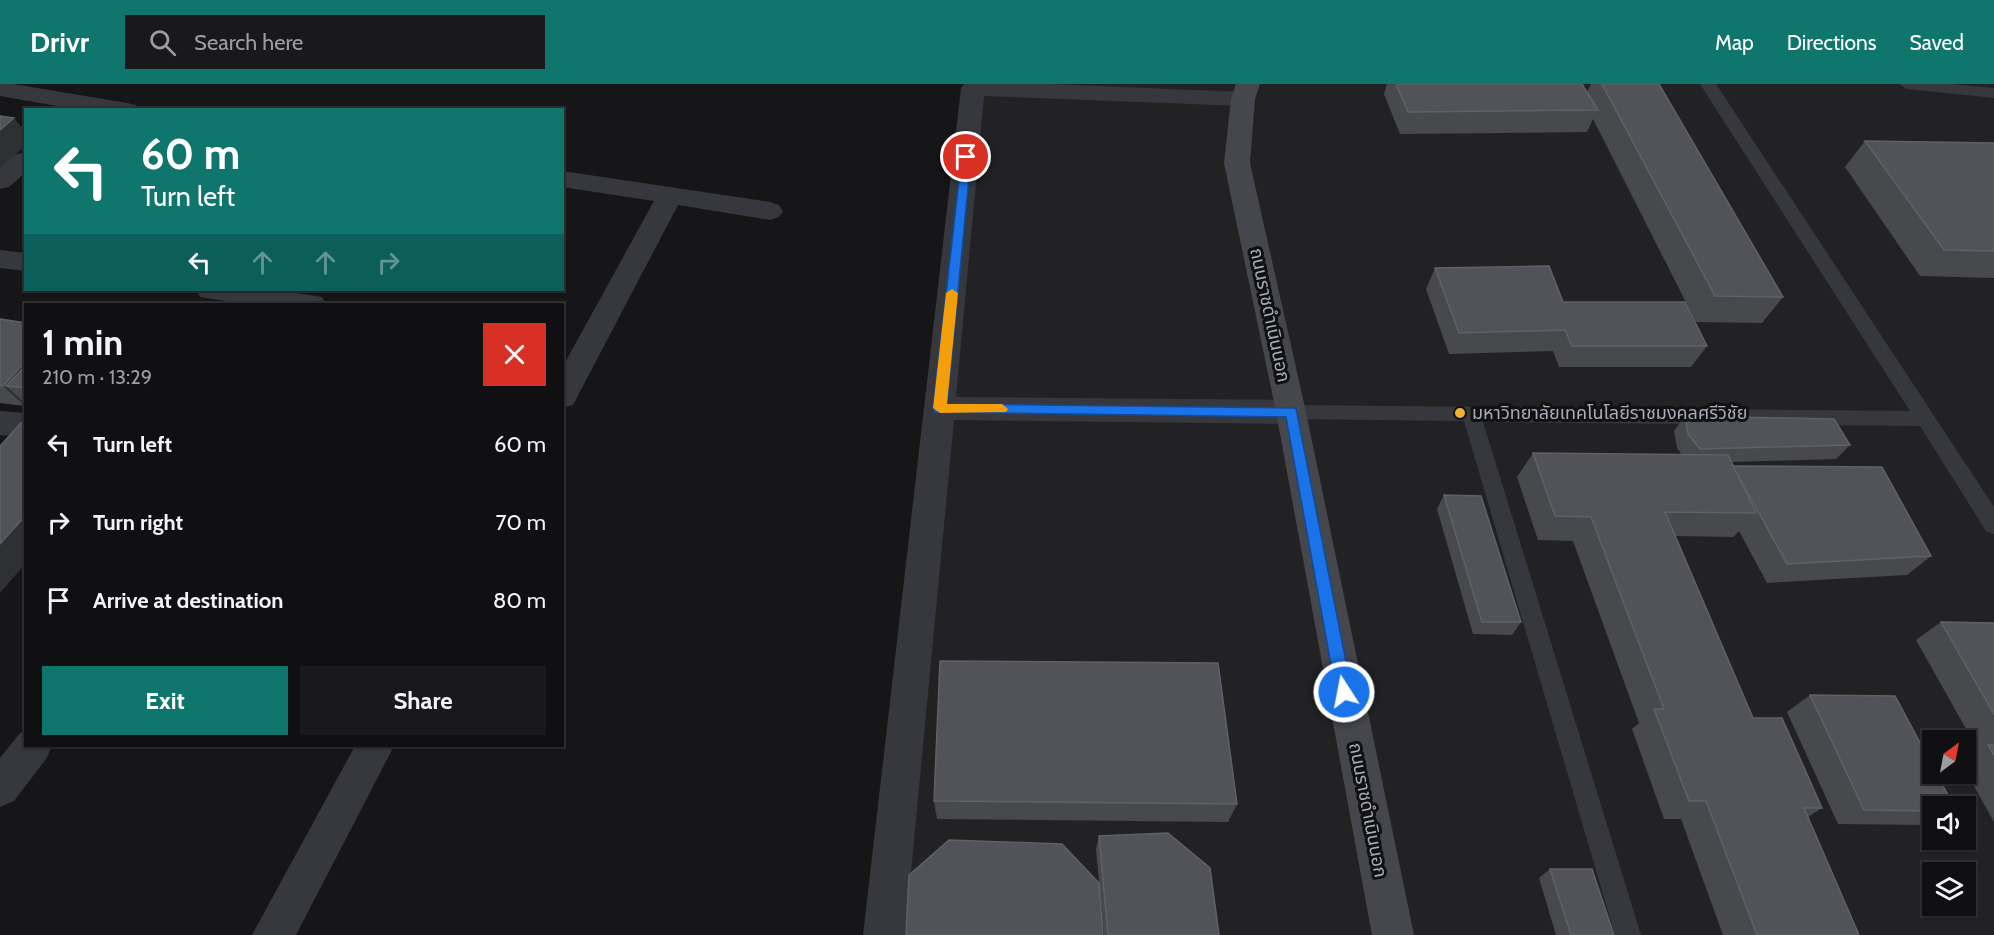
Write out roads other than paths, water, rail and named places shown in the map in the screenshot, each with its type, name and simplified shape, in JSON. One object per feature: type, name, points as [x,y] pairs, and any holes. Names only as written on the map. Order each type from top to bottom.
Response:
[{"type":"street","points":[[884,935],[973,88],[1246,92]]},
{"type":"street","points":[[0,89],[115,108]]},
{"type":"street","name":"ถนนราชดำเนินนอก","points":[[1246,92],[1237,163],[1291,412],[1393,935]]},
{"type":"street","points":[[0,182],[22,161]]},
{"type":"street","points":[[564,179],[770,211]]},
{"type":"street","points":[[564,393],[670,196]]},
{"type":"street","points":[[0,259],[24,262]]},
{"type":"street","points":[[217,291],[305,303]]},
{"type":"street","points":[[940,408],[1291,412]]},
{"type":"street","points":[[0,423],[24,425]]},
{"type":"street","points":[[0,788],[32,747]]},
{"type":"street","points":[[273,935],[374,747]]},
{"type":"lane","points":[[1708,84],[1994,525]]},
{"type":"lane","points":[[1907,84],[1994,93]]},
{"type":"lane","points":[[1291,412],[1926,419]]},
{"type":"lane","points":[[1471,413],[1628,935]]},
{"type":"place","name":"มหาวิทยาลัยเทคโนโลยีราชมงคลศรีวิชัย","points":[[1460,413]]}]
